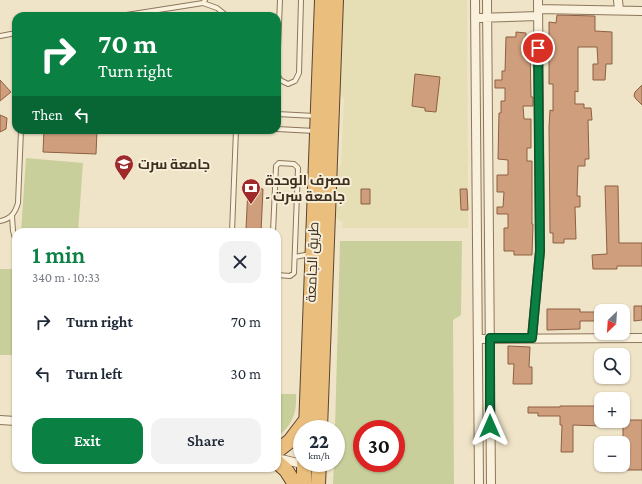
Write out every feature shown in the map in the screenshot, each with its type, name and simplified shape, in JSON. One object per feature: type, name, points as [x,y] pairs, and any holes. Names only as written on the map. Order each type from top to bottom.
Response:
[{"type":"highway","name":"طريق الجامعة","points":[[306,420],[322,0]]},
{"type":"highway","name":"طريق الجامعة","points":[[320,420],[336,0]]},
{"type":"highway","points":[[281,448],[293,438]]},
{"type":"highway","points":[[281,466],[286,470],[295,484]]},
{"type":"highway","points":[[304,472],[304,484]]},
{"type":"highway","points":[[318,484],[319,472]]},
{"type":"street","points":[[475,0],[479,484]]},
{"type":"street","points":[[487,0],[491,484]]},
{"type":"street","points":[[532,338],[540,251],[538,0]]},
{"type":"street","points":[[618,0],[619,10]]},
{"type":"street","points":[[475,18],[538,13],[619,10],[642,11]]},
{"type":"street","points":[[478,339],[642,338]]},
{"type":"street","points":[[0,420],[12,421]]},
{"type":"street","points":[[281,458],[293,460]]},
{"type":"lane","points":[[280,0],[280,12]]},
{"type":"lane","points":[[281,80],[288,84],[296,81],[299,73],[301,0]]},
{"type":"lane","points":[[142,12],[204,1],[222,12]]},
{"type":"lane","points":[[0,36],[12,34]]},
{"type":"lane","points":[[281,114],[317,116]]},
{"type":"lane","points":[[281,129],[317,131]]},
{"type":"lane","points":[[0,221],[6,220],[12,216],[18,203],[21,134]]},
{"type":"lane","points":[[232,228],[236,134]]},
{"type":"lane","points":[[273,228],[276,166],[279,163],[294,164],[298,168],[293,275],[281,276]]},
{"type":"lane","points":[[12,216],[13,228]]},
{"type":"lane","points":[[294,257],[312,253]]},
{"type":"shaded area","points":[[343,0],[467,0],[468,228],[342,228],[343,222],[336,218],[337,170],[341,164],[344,99],[340,93]]},
{"type":"green space","points":[[26,158],[83,163],[78,228],[21,228]]},
{"type":"green space","points":[[340,241],[462,241],[461,315],[453,320],[454,484],[333,484],[334,472],[345,472],[345,420],[335,420]]},
{"type":"green space","points":[[0,269],[12,269],[12,355],[0,355]]},
{"type":"green space","points":[[281,394],[296,394],[296,408],[290,423],[281,434]]},
{"type":"building","points":[[557,15],[595,16],[595,31],[612,32],[612,64],[606,64],[605,80],[593,80],[593,64],[598,64],[597,47],[578,47],[578,92],[575,91],[575,104],[584,104],[584,108],[591,108],[592,120],[588,120],[589,159],[585,159],[585,166],[578,166],[577,196],[580,196],[580,207],[575,207],[576,239],[564,239],[564,243],[553,243],[553,233],[550,233],[549,127],[550,110],[553,111],[553,84],[549,84],[549,22],[556,23]]},
{"type":"building","points":[[516,32],[526,33],[526,49],[530,49],[531,97],[533,97],[533,106],[523,106],[524,119],[531,119],[531,148],[527,148],[527,161],[532,161],[532,255],[514,255],[514,251],[504,251],[504,228],[508,228],[508,214],[497,214],[497,207],[503,207],[504,192],[497,192],[497,175],[508,175],[508,160],[498,159],[499,113],[501,113],[501,101],[505,101],[505,88],[495,88],[495,80],[502,80],[502,71],[505,71],[506,37],[516,37]]},
{"type":"building","points":[[415,74],[440,77],[436,112],[425,111],[425,108],[412,106]]},
{"type":"building","points":[[0,80],[11,92],[0,101]]},
{"type":"building","points":[[642,85],[642,105],[634,96],[635,92]]},
{"type":"building","points":[[0,115],[7,118],[6,129],[0,132]]},
{"type":"building","points":[[44,134],[97,134],[96,154],[43,152]]},
{"type":"building","points":[[605,186],[618,186],[619,243],[642,243],[642,266],[617,266],[617,269],[593,269],[592,255],[607,254]]},
{"type":"building","points":[[248,188],[263,189],[261,228],[246,228]]},
{"type":"building","points":[[361,189],[370,189],[370,204],[361,204]]},
{"type":"building","points":[[460,189],[467,189],[468,210],[461,210]]},
{"type":"building","points":[[634,306],[642,306],[642,320],[634,321]]},
{"type":"building","points":[[547,309],[580,309],[580,312],[594,312],[594,321],[580,321],[580,329],[547,330]]},
{"type":"building","points":[[508,346],[530,347],[529,367],[532,367],[532,384],[513,384],[514,364],[508,364]]},
{"type":"building","points":[[594,406],[594,426],[573,425],[573,452],[561,452],[562,425],[560,425],[560,416],[538,416],[538,413],[528,413],[528,407]]},
{"type":"building","points":[[630,420],[642,420],[642,470],[630,470],[630,436],[623,436],[623,428],[630,428]]},
{"type":"place","name":"جامعة سرت","points":[[124,181]]},
{"type":"place","name":"مصرف الوحدة - جامعة سرت","points":[[251,205]]},
{"type":"route","points":[[490,426],[490,338],[532,338],[540,251],[538,48]]}]
